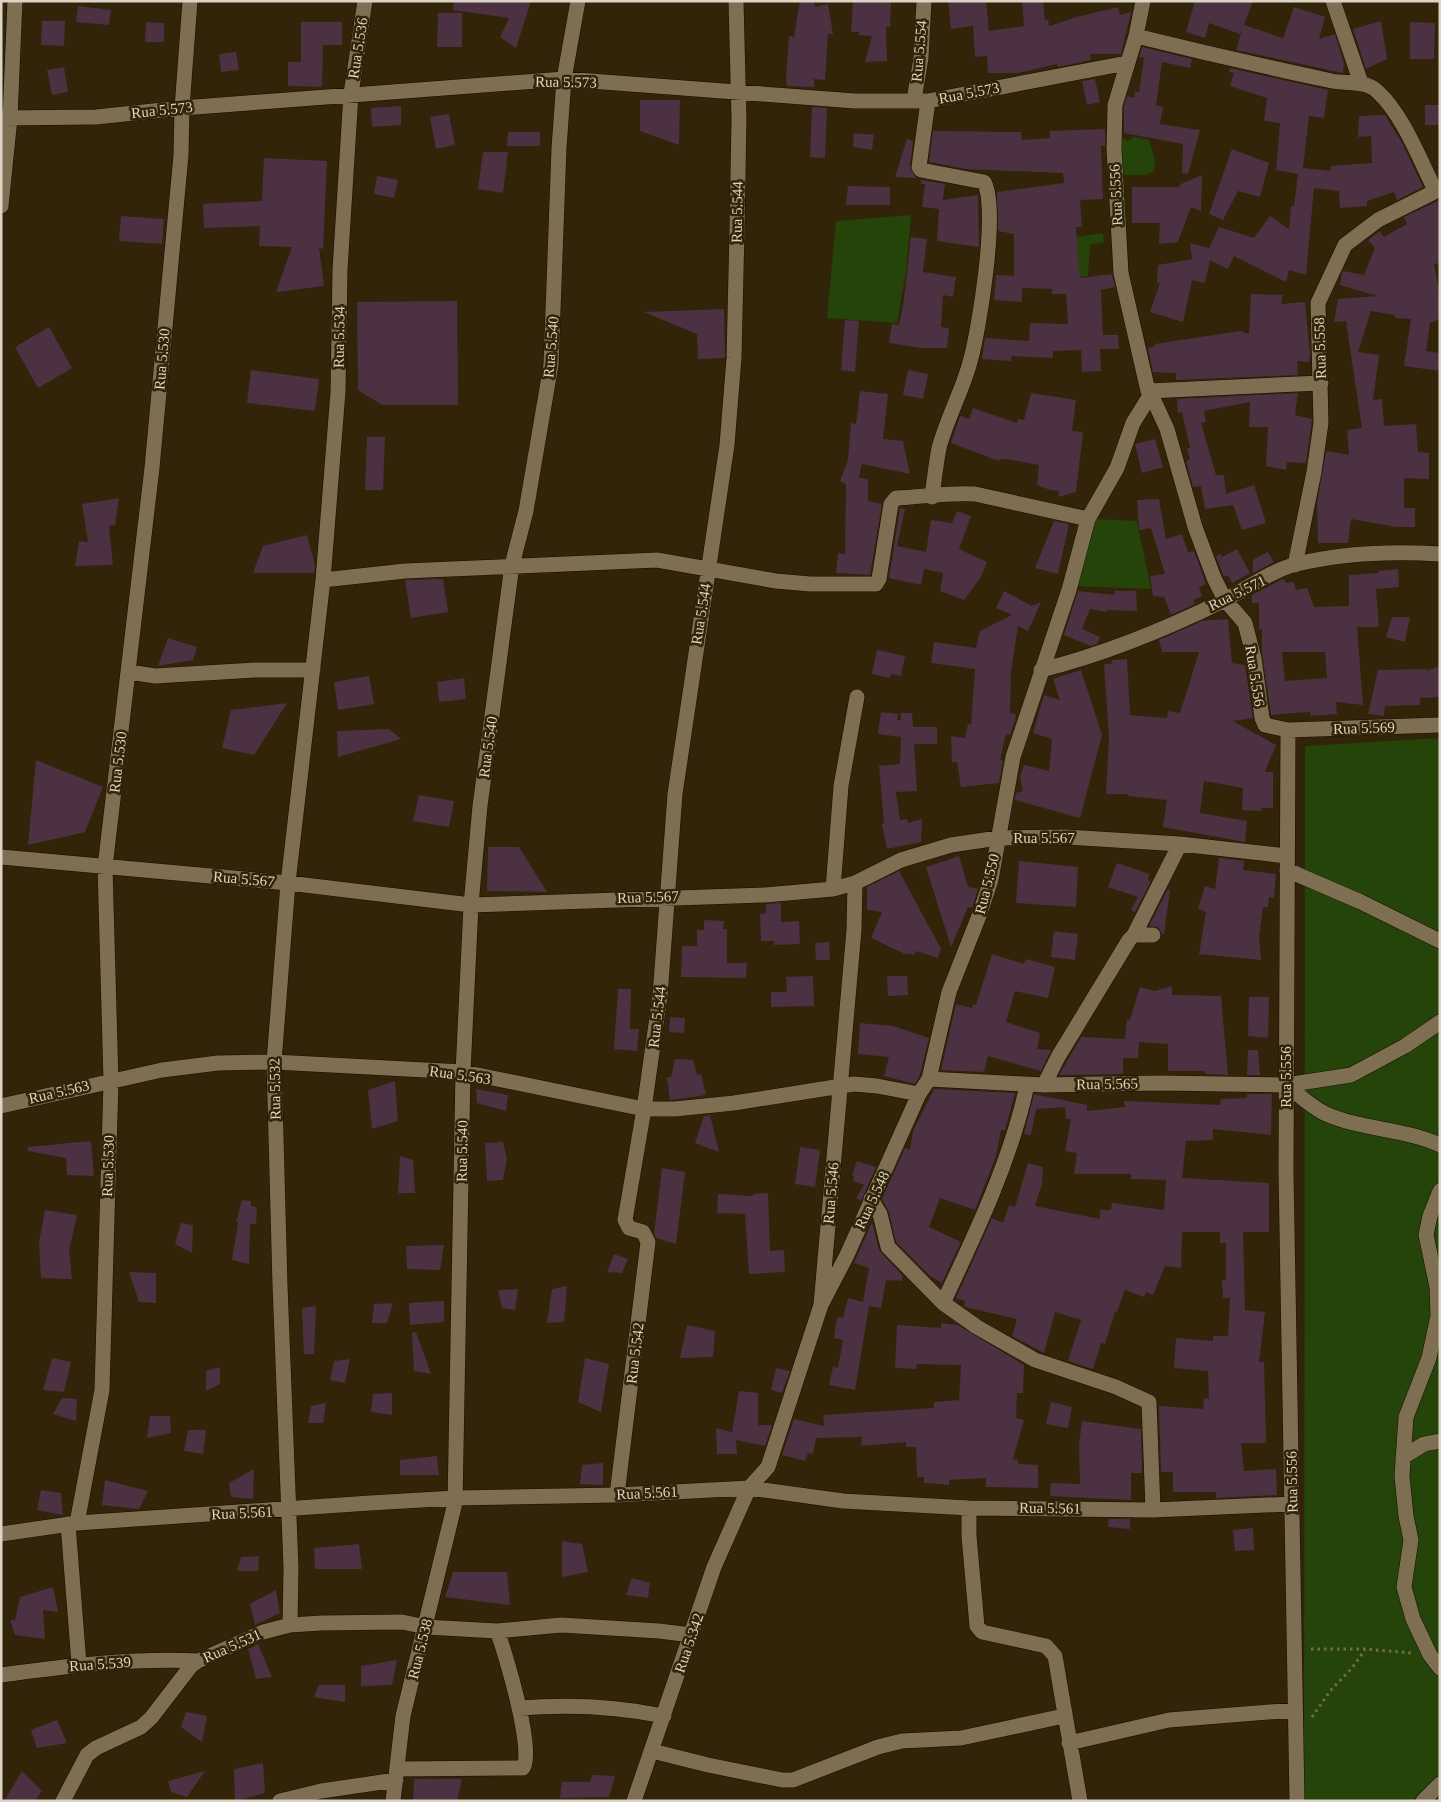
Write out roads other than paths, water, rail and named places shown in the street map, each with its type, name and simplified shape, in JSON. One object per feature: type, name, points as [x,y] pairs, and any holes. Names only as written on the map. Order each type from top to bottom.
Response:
[{"type":"street","points":[[1,206],[5,118],[15,1]]},
{"type":"street","name":"Rua 5.530","points":[[79,1664],[73,1523],[102,1390],[110,1081],[105,867],[154,450],[181,155],[182,108],[190,1]]},
{"type":"street","name":"Rua 5.536","points":[[350,94],[364,1]]},
{"type":"street","name":"Rua 5.540","points":[[455,1498],[463,1072],[471,904],[480,806],[512,565],[526,511],[551,365],[559,148],[564,79],[578,1]]},
{"type":"street","name":"Rua 5.544","points":[[625,1225],[660,996],[675,794],[727,445],[734,358],[738,93],[736,1]]},
{"type":"street","name":"Rua 5.554","points":[[924,1],[919,167],[921,170],[984,182],[990,229],[972,356],[939,449],[932,497]]},
{"type":"street","name":"Rua 5.556","points":[[1143,1],[1136,36],[1115,105],[1115,192],[1121,273],[1149,392],[1167,429],[1195,527],[1214,578],[1225,600],[1245,623],[1254,658],[1262,718],[1265,725],[1288,730],[1286,1085],[1297,1801]]},
{"type":"street","points":[[1333,1],[1361,83]]},
{"type":"street","points":[[1136,36],[1283,71],[1344,83],[1361,83],[1377,91],[1391,107],[1438,189]]},
{"type":"street","name":"Rua 5.573","points":[[5,118],[96,117],[350,94],[564,79],[855,101],[921,101],[1127,62]]},
{"type":"street","name":"Rua 5.534","points":[[313,670],[323,580],[338,392],[340,270],[350,94]]},
{"type":"street","name":"Rua 5.558","points":[[1295,565],[1314,472],[1321,423],[1318,303],[1345,245],[1378,220],[1438,189]]},
{"type":"street","points":[[1149,392],[1321,383]]},
{"type":"street","name":"Rua 5.550","points":[[919,1094],[929,1079],[948,992],[988,889],[1013,757],[1069,590],[1088,519],[1116,468],[1133,423],[1149,392]]},
{"type":"street","points":[[323,580],[405,571],[472,570],[512,565],[657,560],[708,570],[810,584],[876,584],[879,579],[888,520],[896,498],[932,497],[959,493],[975,494],[1088,519]]},
{"type":"street","name":"Rua 5.571","points":[[1041,670],[1080,660],[1146,636],[1295,565],[1354,555],[1400,552],[1440,554]]},
{"type":"street","points":[[129,672],[155,676],[255,670],[313,670]]},
{"type":"street","name":"Rua 5.532","points":[[288,1510],[274,1062],[288,883],[313,670]]},
{"type":"street","points":[[833,888],[841,786],[857,697]]},
{"type":"street","name":"Rua 5.569","points":[[1288,730],[1440,725]]},
{"type":"street","name":"Rua 5.567","points":[[1,857],[288,883],[471,904],[765,895],[833,888],[855,883],[901,860],[951,845],[998,838],[1066,837],[1180,844],[1287,863],[1440,941]]},
{"type":"street","points":[[1044,1085],[1058,1057],[1134,934],[1180,844]]},
{"type":"street","name":"Rua 5.546","points":[[749,1488],[768,1467],[822,1305],[854,930],[855,883]]},
{"type":"street","points":[[1134,934],[1154,935]]},
{"type":"street","name":"Rua 5.565","points":[[929,1079],[1027,1085],[1161,1083],[1286,1085],[1351,1075],[1405,1046],[1440,1022]]},
{"type":"street","name":"Rua 5.563","points":[[1,1106],[162,1070],[209,1064],[274,1062],[463,1072],[644,1109],[675,1109],[734,1103],[840,1086],[877,1086],[919,1094]]},
{"type":"street","points":[[943,1303],[1007,1155],[1021,1112],[1027,1085]]},
{"type":"street","points":[[1286,1085],[1323,1112],[1360,1125],[1428,1139],[1440,1145]]},
{"type":"street","name":"Rua 5.548","points":[[822,1305],[919,1094]]},
{"type":"street","points":[[1440,1191],[1430,1216],[1426,1235],[1437,1287],[1438,1316],[1429,1358],[1406,1417],[1402,1476],[1411,1540],[1404,1587],[1413,1619],[1430,1654],[1440,1668]]},
{"type":"street","points":[[871,1199],[880,1214],[888,1248],[943,1303],[977,1327],[1034,1360],[1116,1387],[1148,1402],[1153,1510]]},
{"type":"street","name":"Rua 5.542","points":[[617,1495],[648,1242],[643,1232],[628,1228],[625,1225]]},
{"type":"street","points":[[1403,1458],[1424,1444],[1440,1441]]},
{"type":"street","name":"Rua 5.561","points":[[1,1534],[73,1523],[455,1498],[617,1495],[749,1488],[843,1501],[969,1508],[1153,1510],[1292,1504]]},
{"type":"street","name":"Rua 5.342","points":[[634,1801],[714,1567],[749,1488]]},
{"type":"street","name":"Rua 5.538","points":[[393,1801],[404,1716],[455,1498]]},
{"type":"street","points":[[969,1508],[969,1536],[976,1626],[982,1632],[1046,1646],[1052,1650],[1055,1656],[1080,1801]]},
{"type":"street","points":[[288,1510],[290,1625]]},
{"type":"street","name":"Rua 5.531","points":[[63,1801],[86,1755],[96,1748],[141,1727],[151,1718],[191,1666],[198,1660],[263,1632],[290,1625],[402,1622],[426,1627],[498,1631],[561,1625],[659,1631],[691,1636]]},
{"type":"street","points":[[280,1801],[396,1774],[524,1768],[526,1765],[525,1741],[519,1708],[508,1658],[498,1631]]},
{"type":"street","name":"Rua 5.539","points":[[1,1675],[79,1664],[163,1659],[198,1660]]},
{"type":"street","points":[[519,1708],[582,1705],[614,1707],[664,1716]]},
{"type":"street","points":[[1069,1743],[1169,1720],[1295,1710]]},
{"type":"street","points":[[652,1750],[708,1765],[782,1780],[793,1780],[902,1741],[961,1738],[1064,1716]]},
{"type":"street","points":[[1423,1801],[1440,1784]]}]
